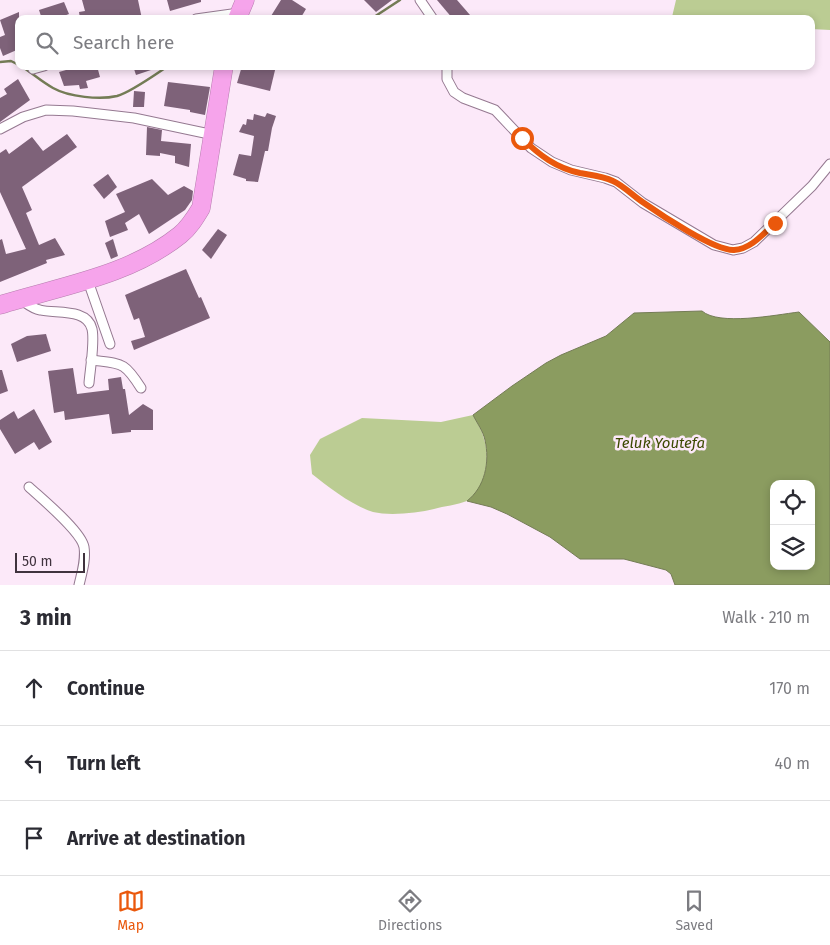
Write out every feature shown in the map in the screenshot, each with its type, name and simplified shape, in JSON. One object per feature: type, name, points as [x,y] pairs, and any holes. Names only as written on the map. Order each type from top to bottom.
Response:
[{"type":"highway","points":[[0,305],[88,280],[134,262],[163,247],[181,235],[192,224],[201,208],[223,70]]},
{"type":"street","points":[[420,1],[430,15]]},
{"type":"street","points":[[218,15],[240,11]]},
{"type":"street","points":[[447,70],[448,83],[454,92],[463,98],[494,110],[531,148],[546,159],[570,170],[616,182],[650,208],[706,240],[726,249],[743,248],[754,242],[812,186],[830,164]]},
{"type":"street","points":[[0,129],[23,117],[46,110],[134,118],[214,135]]},
{"type":"street","points":[[88,280],[110,344]]},
{"type":"street","points":[[20,299],[34,308],[72,314],[80,316],[87,321],[92,328],[89,384]]},
{"type":"street","points":[[91,360],[121,365],[129,370],[141,388]]},
{"type":"street","points":[[29,487],[74,530],[84,544],[84,563],[79,585]]},
{"type":"shaded area","points":[[676,0],[830,0],[830,30],[815,29],[815,15],[672,15]]},
{"type":"shaded area","points":[[473,415],[481,430],[486,446],[485,473],[479,490],[467,501],[459,504],[412,513],[387,514],[373,512],[349,501],[312,474],[310,455],[320,439],[362,418],[441,422]]},
{"type":"water","name":"Teluk Youtefa","points":[[702,311],[721,318],[734,319],[799,312],[830,342],[830,585],[675,585],[671,574],[666,570],[624,559],[580,559],[550,537],[507,514],[491,507],[467,501],[478,489],[482,481],[485,474],[487,457],[485,440],[473,415],[546,363],[606,336],[634,313]]},
{"type":"building","points":[[82,0],[138,0],[141,15],[79,15],[79,12],[85,11]]},
{"type":"building","points":[[167,0],[201,0],[201,2],[170,11]]},
{"type":"building","points":[[281,0],[292,0],[306,9],[302,15],[272,15]]},
{"type":"building","points":[[364,0],[392,0],[376,12]]},
{"type":"building","points":[[437,0],[457,0],[470,15],[450,15]]},
{"type":"building","points":[[64,2],[69,14],[41,15],[39,10]]},
{"type":"building","points":[[19,12],[19,15],[15,15],[15,51],[3,56],[0,48],[0,37],[5,35],[0,20]]},
{"type":"building","points":[[66,70],[98,70],[100,77],[86,81],[88,88],[80,89],[79,85],[64,86],[59,72]]},
{"type":"building","points":[[134,70],[151,70],[136,75]]},
{"type":"building","points":[[241,70],[275,70],[270,91],[237,83]]},
{"type":"building","points":[[18,79],[30,100],[0,122],[0,98],[7,94],[4,89]]},
{"type":"building","points":[[168,82],[210,87],[205,115],[190,112],[190,110],[164,106]]},
{"type":"building","points":[[134,91],[145,92],[144,107],[133,107]]},
{"type":"building","points":[[267,113],[276,116],[268,151],[265,151],[258,182],[246,181],[246,179],[233,175],[239,154],[251,156],[254,136],[239,132],[243,124],[246,125],[247,119],[253,120],[254,114],[265,117]]},
{"type":"building","points":[[147,127],[162,130],[161,141],[191,144],[189,167],[175,163],[175,156],[160,153],[160,156],[146,155]]},
{"type":"building","points":[[67,134],[77,147],[22,187],[32,210],[26,213],[39,245],[55,238],[65,255],[46,260],[47,263],[0,282],[0,240],[2,239],[6,254],[26,249],[0,192],[0,153],[6,149],[9,154],[32,137],[43,151]]},
{"type":"building","points":[[108,174],[117,187],[104,199],[93,185]]},
{"type":"building","points":[[152,179],[168,195],[184,186],[193,191],[192,200],[185,210],[149,234],[139,214],[125,223],[128,230],[110,237],[105,221],[125,212],[116,194]]},
{"type":"building","points":[[218,229],[227,235],[211,259],[202,250]]},
{"type":"building","points":[[113,239],[118,256],[111,259],[105,243]]},
{"type":"building","points":[[186,269],[210,318],[134,350],[131,341],[145,337],[139,318],[134,320],[125,295]]},
{"type":"building","points":[[46,334],[51,351],[17,362],[11,344],[27,336]]},
{"type":"building","points":[[73,368],[77,394],[109,390],[108,379],[121,377],[129,415],[143,404],[153,410],[153,430],[131,430],[131,432],[112,434],[109,414],[65,420],[64,411],[54,413],[48,371]]},
{"type":"building","points":[[0,370],[2,370],[8,391],[0,394]]},
{"type":"building","points":[[34,409],[52,442],[39,450],[34,442],[15,454],[0,429],[0,420],[14,411],[18,419]]},
{"type":"waterway","points":[[377,15],[400,0]]},
{"type":"waterway","points":[[0,62],[11,61],[15,63]]},
{"type":"waterway","points":[[27,70],[53,88],[67,94],[102,98],[123,94],[162,70]]},
{"type":"route","points":[[522,138],[536,152],[560,166],[616,182],[643,203],[714,245],[733,250],[743,248],[754,242],[775,223]]}]
